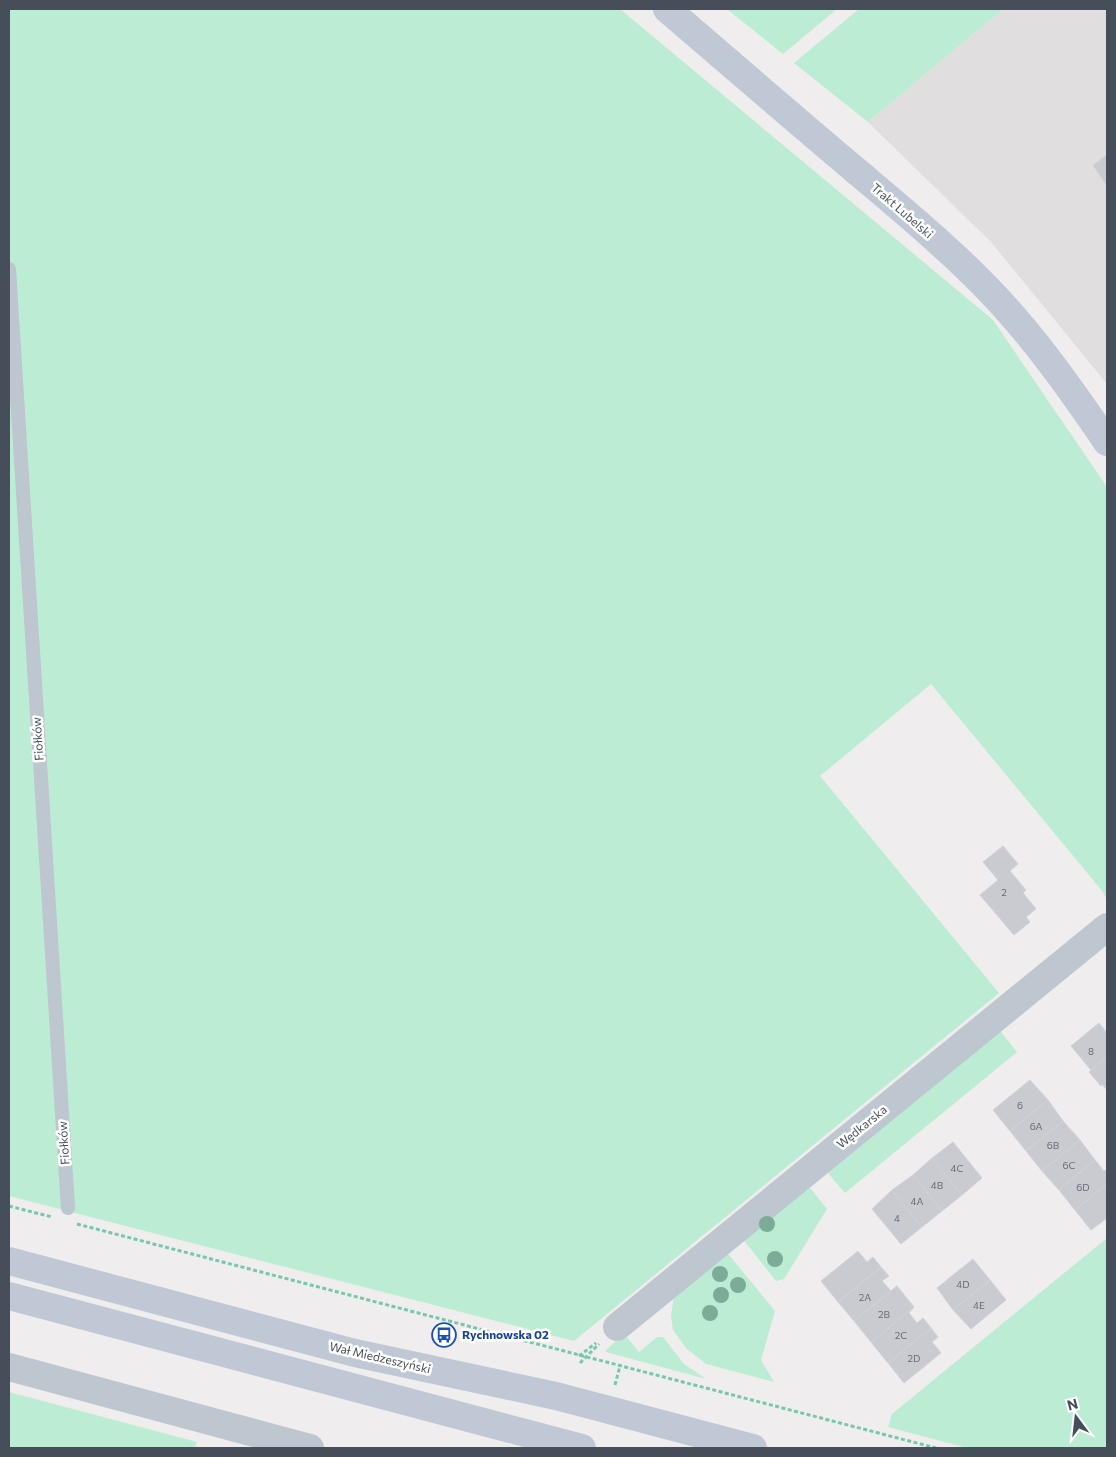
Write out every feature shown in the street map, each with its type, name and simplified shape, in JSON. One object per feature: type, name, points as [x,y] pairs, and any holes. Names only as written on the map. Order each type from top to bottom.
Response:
[{"type":"main road","name":"Trakt Lubelski","points":[[667,9],[921,226],[976,277],[1038,346],[1064,379],[1107,442]]},
{"type":"main road","name":"Wał Miedzeszyński","points":[[9,1261],[355,1353],[556,1396],[731,1446]]},
{"type":"main road","points":[[9,1296],[582,1448]]},
{"type":"street","name":"Wędkarska","points":[[616,1327],[1107,927]]},
{"type":"street","points":[[9,1368],[310,1448]]},
{"type":"lane","name":"Fiołków","points":[[9,269],[66,1216]]},
{"type":"path","points":[[9,1206],[66,1216],[620,1366],[936,1448]]},
{"type":"path","points":[[614,1388],[620,1366]]},
{"type":"shaded area","points":[[1003,9],[1107,9],[1107,384],[991,242],[868,122]]},
{"type":"green space","points":[[9,9],[620,9],[993,320],[1107,487],[1107,900],[1103,892],[931,684],[820,776],[999,993],[574,1341],[9,1196]]},
{"type":"green space","points":[[727,9],[837,9],[783,54]]},
{"type":"green space","points":[[859,9],[1003,9],[868,122],[794,63]]},
{"type":"green space","points":[[995,1030],[1001,1032],[1017,1052],[845,1193],[828,1173],[828,1168]]},
{"type":"green space","points":[[807,1187],[810,1188],[827,1209],[784,1279],[776,1281],[742,1238]]},
{"type":"green space","points":[[1107,1238],[1107,1448],[967,1448],[888,1427],[892,1414]]},
{"type":"green space","points":[[717,1255],[729,1255],[775,1311],[761,1360],[774,1382],[706,1364],[686,1348],[673,1330],[671,1316],[675,1290]]},
{"type":"green space","points":[[624,1334],[639,1352],[657,1337],[663,1337],[684,1364],[706,1379],[606,1352]]},
{"type":"green space","points":[[9,1392],[197,1442],[195,1448],[9,1448]]},
{"type":"building","points":[[1107,155],[1107,186],[1093,165]]},
{"type":"building","points":[[1003,846],[1018,864],[1010,871],[1026,890],[1023,893],[1036,909],[1026,917],[1030,922],[1014,935],[980,895],[998,880],[983,862]]},
{"type":"building","points":[[1099,1023],[1107,1033],[1107,1056],[1091,1070],[1071,1046]]},
{"type":"building","points":[[1107,1056],[1107,1090],[1089,1072]]},
{"type":"building","points":[[1030,1080],[1048,1100],[1010,1131],[993,1110]]},
{"type":"building","points":[[1048,1100],[1063,1121],[1026,1151],[1010,1131]]},
{"type":"building","points":[[1063,1121],[1080,1140],[1042,1171],[1026,1151]]},
{"type":"building","points":[[1080,1140],[1095,1160],[1059,1190],[1042,1171]]},
{"type":"building","points":[[953,1142],[982,1178],[962,1195],[932,1158]]},
{"type":"building","points":[[932,1158],[962,1195],[942,1211],[913,1175]]},
{"type":"building","points":[[1095,1160],[1107,1173],[1107,1184],[1075,1210],[1059,1190]]},
{"type":"building","points":[[913,1175],[942,1211],[922,1227],[892,1190]]},
{"type":"building","points":[[1107,1184],[1107,1218],[1091,1230],[1075,1210]]},
{"type":"building","points":[[892,1190],[922,1227],[901,1244],[872,1209]]},
{"type":"building","points":[[858,1251],[867,1262],[873,1257],[881,1267],[838,1302],[821,1281]]},
{"type":"building","points":[[973,1259],[990,1280],[953,1310],[937,1288]]},
{"type":"building","points":[[881,1267],[889,1276],[882,1281],[891,1291],[854,1321],[838,1302]]},
{"type":"building","points":[[990,1280],[1006,1300],[971,1329],[953,1310]]},
{"type":"building","points":[[897,1286],[914,1307],[871,1342],[854,1321]]},
{"type":"building","points":[[914,1307],[909,1313],[917,1323],[923,1318],[931,1328],[888,1363],[871,1342]]},
{"type":"building","points":[[931,1328],[938,1337],[932,1342],[941,1353],[904,1383],[888,1363]]},
{"type":"place","name":"Rychnowska 02","points":[[444,1335]]}]
